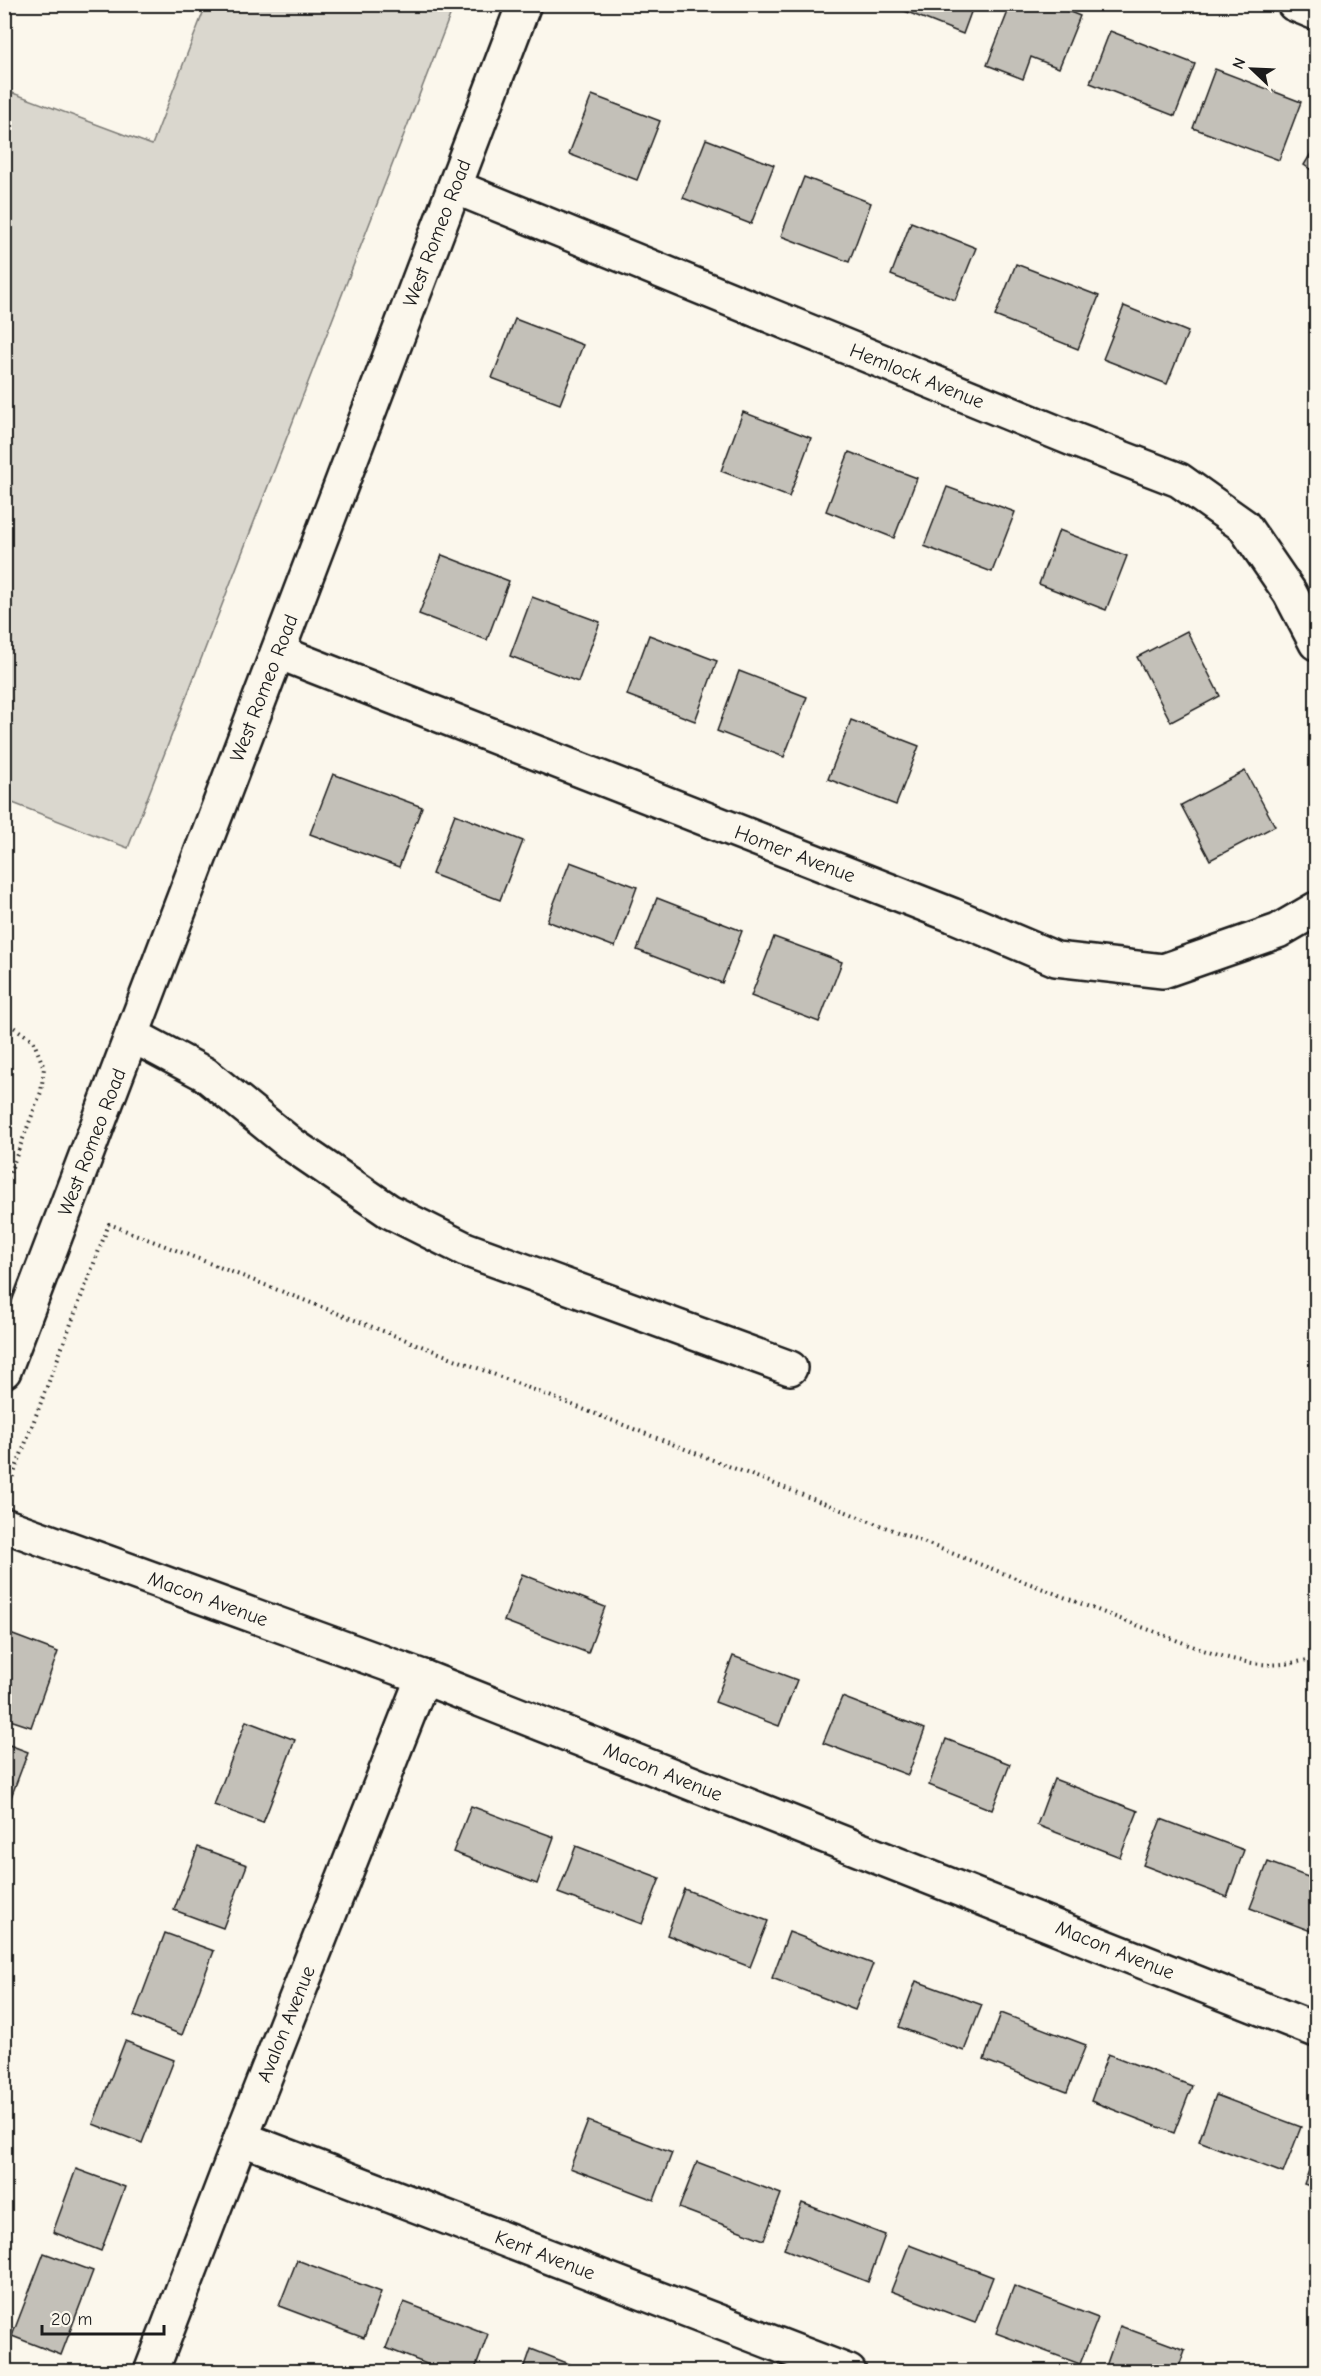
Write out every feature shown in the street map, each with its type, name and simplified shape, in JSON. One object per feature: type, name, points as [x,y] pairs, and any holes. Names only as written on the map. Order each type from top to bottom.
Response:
[{"type":"street","name":"West Romeo Road","points":[[4,1371],[524,4]]},
{"type":"street","points":[[1294,4],[1317,13]]},
{"type":"street","name":"Hemlock Avenue","points":[[455,187],[1075,440],[1179,480],[1244,526],[1290,593],[1317,643]]},
{"type":"street","name":"Homer Avenue","points":[[278,652],[941,911],[1056,959],[1163,971],[1278,931],[1317,909]]},
{"type":"street","points":[[132,1035],[205,1074],[291,1144],[389,1211],[465,1249],[790,1368]]},
{"type":"street","name":"Macon Avenue","points":[[4,1525],[423,1677],[1317,2030]]},
{"type":"street","name":"Avalon Avenue","points":[[152,2372],[241,2138],[423,1677]]},
{"type":"street","name":"Kent Avenue","points":[[241,2138],[849,2372]]},
{"type":"path","points":[[4,1021],[33,1040],[44,1068],[41,1092],[4,1188]]},
{"type":"path","points":[[4,1478],[11,1481],[109,1224],[1133,1624],[1234,1660],[1280,1664],[1317,1658]]},
{"type":"shaded area","points":[[206,5],[454,5],[128,848],[5,800],[5,90],[152,145]]},
{"type":"building","points":[[887,4],[974,4],[963,34]]},
{"type":"building","points":[[1011,4],[1050,4],[1080,16],[1059,68],[1031,57],[1023,79],[987,65]]},
{"type":"building","points":[[1110,31],[1195,64],[1175,116],[1090,83]]},
{"type":"building","points":[[1215,69],[1301,102],[1279,160],[1193,128]]},
{"type":"building","points":[[592,95],[660,121],[637,180],[569,154]]},
{"type":"building","points":[[706,139],[774,165],[751,224],[683,198]]},
{"type":"building","points":[[1316,145],[1316,173],[1304,165]]},
{"type":"building","points":[[804,177],[871,203],[849,262],[781,236]]},
{"type":"building","points":[[911,222],[976,248],[955,300],[891,275]]},
{"type":"building","points":[[1016,264],[1099,296],[1078,349],[995,316]]},
{"type":"building","points":[[1124,306],[1188,332],[1167,384],[1103,359]]},
{"type":"building","points":[[515,319],[583,345],[560,404],[492,378]]},
{"type":"building","points":[[743,412],[811,438],[789,497],[721,471]]},
{"type":"building","points":[[849,452],[917,478],[894,538],[826,511]]},
{"type":"building","points":[[947,487],[1015,512],[992,572],[924,546]]},
{"type":"building","points":[[1059,530],[1127,556],[1106,610],[1039,584]]},
{"type":"building","points":[[442,555],[509,581],[487,640],[419,614]]},
{"type":"building","points":[[532,597],[600,622],[578,682],[510,656]]},
{"type":"building","points":[[1187,631],[1220,696],[1171,722],[1137,657]]},
{"type":"building","points":[[649,635],[717,661],[695,721],[627,695]]},
{"type":"building","points":[[739,671],[807,697],[784,757],[717,731]]},
{"type":"building","points":[[851,720],[919,746],[896,805],[828,779]]},
{"type":"building","points":[[1245,771],[1275,826],[1210,860],[1181,805]]},
{"type":"building","points":[[333,774],[422,807],[399,867],[310,834]]},
{"type":"building","points":[[455,814],[523,841],[500,900],[432,874]]},
{"type":"building","points":[[570,862],[637,887],[615,947],[547,921]]},
{"type":"building","points":[[657,898],[742,931],[722,983],[637,950]]},
{"type":"building","points":[[774,937],[842,962],[819,1022],[751,996]]},
{"type":"building","points":[[522,1574],[605,1607],[588,1653],[504,1621]]},
{"type":"building","points":[[5,1632],[58,1652],[31,1727],[4,1718]]},
{"type":"building","points":[[733,1656],[797,1680],[779,1726],[715,1702]]},
{"type":"building","points":[[842,1697],[925,1729],[908,1775],[823,1743]]},
{"type":"building","points":[[246,1721],[295,1740],[263,1823],[214,1805]]},
{"type":"building","points":[[946,1739],[1010,1764],[992,1810],[929,1785]]},
{"type":"building","points":[[4,1743],[28,1752],[4,1816]]},
{"type":"building","points":[[1054,1779],[1138,1811],[1120,1857],[1037,1825]]},
{"type":"building","points":[[471,1806],[554,1837],[537,1884],[453,1852]]},
{"type":"building","points":[[1161,1819],[1244,1850],[1227,1897],[1143,1865]]},
{"type":"building","points":[[576,1846],[660,1878],[642,1924],[558,1893]]},
{"type":"building","points":[[198,1847],[247,1865],[223,1928],[174,1910]]},
{"type":"building","points":[[1268,1862],[1316,1880],[1316,1933],[1250,1908]]},
{"type":"building","points":[[684,1889],[768,1921],[750,1967],[667,1935]]},
{"type":"building","points":[[789,1932],[873,1964],[855,2010],[772,1978]]},
{"type":"building","points":[[165,1933],[214,1951],[182,2035],[134,2016]]},
{"type":"building","points":[[916,1981],[982,2005],[964,2051],[899,2027]]},
{"type":"building","points":[[1001,2013],[1086,2045],[1067,2092],[984,2060]]},
{"type":"building","points":[[125,2041],[174,2060],[142,2143],[93,2124]]},
{"type":"building","points":[[1108,2054],[1192,2086],[1174,2133],[1091,2101]]},
{"type":"building","points":[[1216,2095],[1301,2127],[1283,2173],[1199,2141]]},
{"type":"building","points":[[588,2121],[672,2153],[654,2200],[570,2168]]},
{"type":"building","points":[[1316,2151],[1316,2188],[1304,2184]]},
{"type":"building","points":[[697,2162],[781,2194],[764,2240],[679,2208]]},
{"type":"building","points":[[76,2169],[125,2187],[101,2251],[53,2232]]},
{"type":"building","points":[[802,2203],[885,2235],[868,2282],[784,2249]]},
{"type":"building","points":[[909,2245],[993,2277],[975,2323],[891,2291]]},
{"type":"building","points":[[44,2253],[93,2271],[61,2355],[12,2336]]},
{"type":"building","points":[[297,2260],[381,2292],[364,2338],[279,2306]]},
{"type":"building","points":[[1014,2286],[1098,2318],[1080,2364],[996,2333]]},
{"type":"building","points":[[404,2302],[488,2334],[474,2372],[447,2372],[386,2348]]},
{"type":"building","points":[[1120,2326],[1185,2350],[1177,2372],[1104,2372]]},
{"type":"building","points":[[531,2349],[590,2372],[523,2372]]}]
